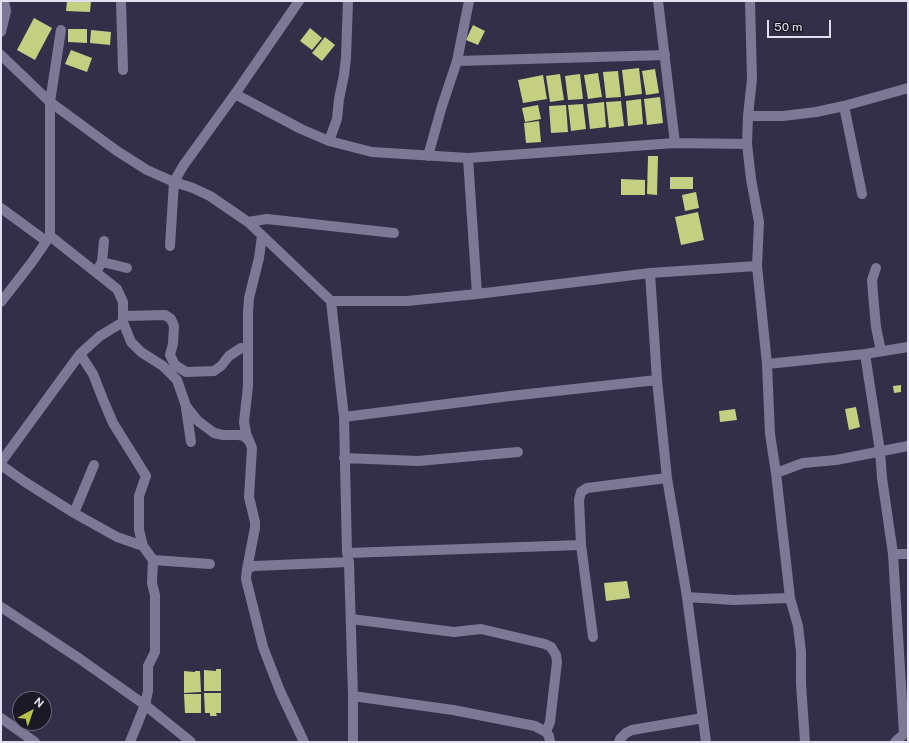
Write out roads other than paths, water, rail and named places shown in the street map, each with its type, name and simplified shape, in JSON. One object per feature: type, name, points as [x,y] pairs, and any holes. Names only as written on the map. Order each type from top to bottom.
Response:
[{"type":"street","points":[[1,32],[6,11],[4,1]]},
{"type":"street","points":[[121,1],[124,70]]},
{"type":"street","points":[[170,246],[174,182],[183,166],[236,94],[300,1]]},
{"type":"street","points":[[328,140],[337,119],[345,70],[348,1]]},
{"type":"street","points":[[428,156],[457,60],[469,1]]},
{"type":"street","points":[[658,1],[675,143]]},
{"type":"street","points":[[750,1],[752,79],[747,144],[751,179],[759,222],[758,266],[767,364],[770,434],[776,473],[790,598],[798,626],[801,652],[801,684],[805,742]]},
{"type":"street","points":[[1,302],[32,262],[48,238],[50,102],[60,30]]},
{"type":"street","points":[[1,55],[50,102],[117,151],[147,170],[210,196],[248,222],[331,301],[344,417],[344,458],[351,619],[353,742]]},
{"type":"street","points":[[457,60],[665,55]]},
{"type":"street","points":[[748,116],[783,116],[816,112],[844,106],[908,88]]},
{"type":"street","points":[[236,94],[301,129],[328,140],[372,152],[468,158],[675,143],[747,144]]},
{"type":"street","points":[[844,106],[862,194]]},
{"type":"street","points":[[468,158],[477,294]]},
{"type":"street","points":[[1,208],[48,238],[117,289],[123,302],[124,319],[131,342],[141,352],[163,366],[177,380],[186,406],[191,442]]},
{"type":"street","points":[[248,222],[267,219],[394,233]]},
{"type":"street","points":[[262,236],[259,258],[249,298],[248,312],[248,386],[244,422],[246,433],[252,448],[249,497],[255,528],[246,579],[263,647],[280,691],[304,742]]},
{"type":"street","points":[[96,272],[102,262],[104,241]]},
{"type":"street","points":[[102,262],[127,268]]},
{"type":"street","points":[[331,301],[407,301],[650,273],[758,266]]},
{"type":"street","points":[[876,268],[872,280],[872,294],[881,351]]},
{"type":"street","points":[[650,273],[657,380],[667,478],[687,597],[706,742]]},
{"type":"street","points":[[1,462],[80,354],[100,336],[124,319],[165,315],[171,319],[174,326],[173,344],[170,355],[175,365],[186,372],[214,371],[221,366],[229,356],[240,348],[248,349]]},
{"type":"street","points":[[767,364],[866,354],[908,347]]},
{"type":"street","points":[[80,354],[93,374],[113,423],[146,476],[139,496],[139,530],[143,546],[153,560],[152,583],[154,595],[155,652],[148,666],[148,691],[145,705],[130,742]]},
{"type":"street","points":[[866,354],[893,554],[906,734],[895,742]]},
{"type":"street","points":[[344,417],[510,396],[657,380]]},
{"type":"street","points":[[186,406],[198,421],[214,433],[244,436],[249,441]]},
{"type":"street","points":[[776,473],[803,463],[836,460],[908,446]]},
{"type":"street","points":[[344,458],[418,461],[518,452]]},
{"type":"street","points":[[1,465],[74,513],[125,541],[143,546]]},
{"type":"street","points":[[74,513],[94,465]]},
{"type":"street","points":[[593,637],[581,545],[579,500],[581,492],[587,488],[667,478]]},
{"type":"street","points":[[247,569],[254,566],[348,558],[581,545]]},
{"type":"street","points":[[893,554],[908,554]]},
{"type":"street","points":[[153,560],[210,564]]},
{"type":"street","points":[[687,597],[734,600],[790,598]]},
{"type":"street","points":[[1,606],[145,705],[191,742]]},
{"type":"street","points":[[351,619],[454,632],[481,629],[545,644],[551,647],[556,655],[557,662],[550,722],[546,732]]},
{"type":"street","points":[[353,696],[453,710],[535,726],[546,732],[549,736],[550,742]]},
{"type":"street","points":[[1,718],[35,742]]},
{"type":"street","points":[[619,742],[626,733],[632,730],[703,718]]}]
